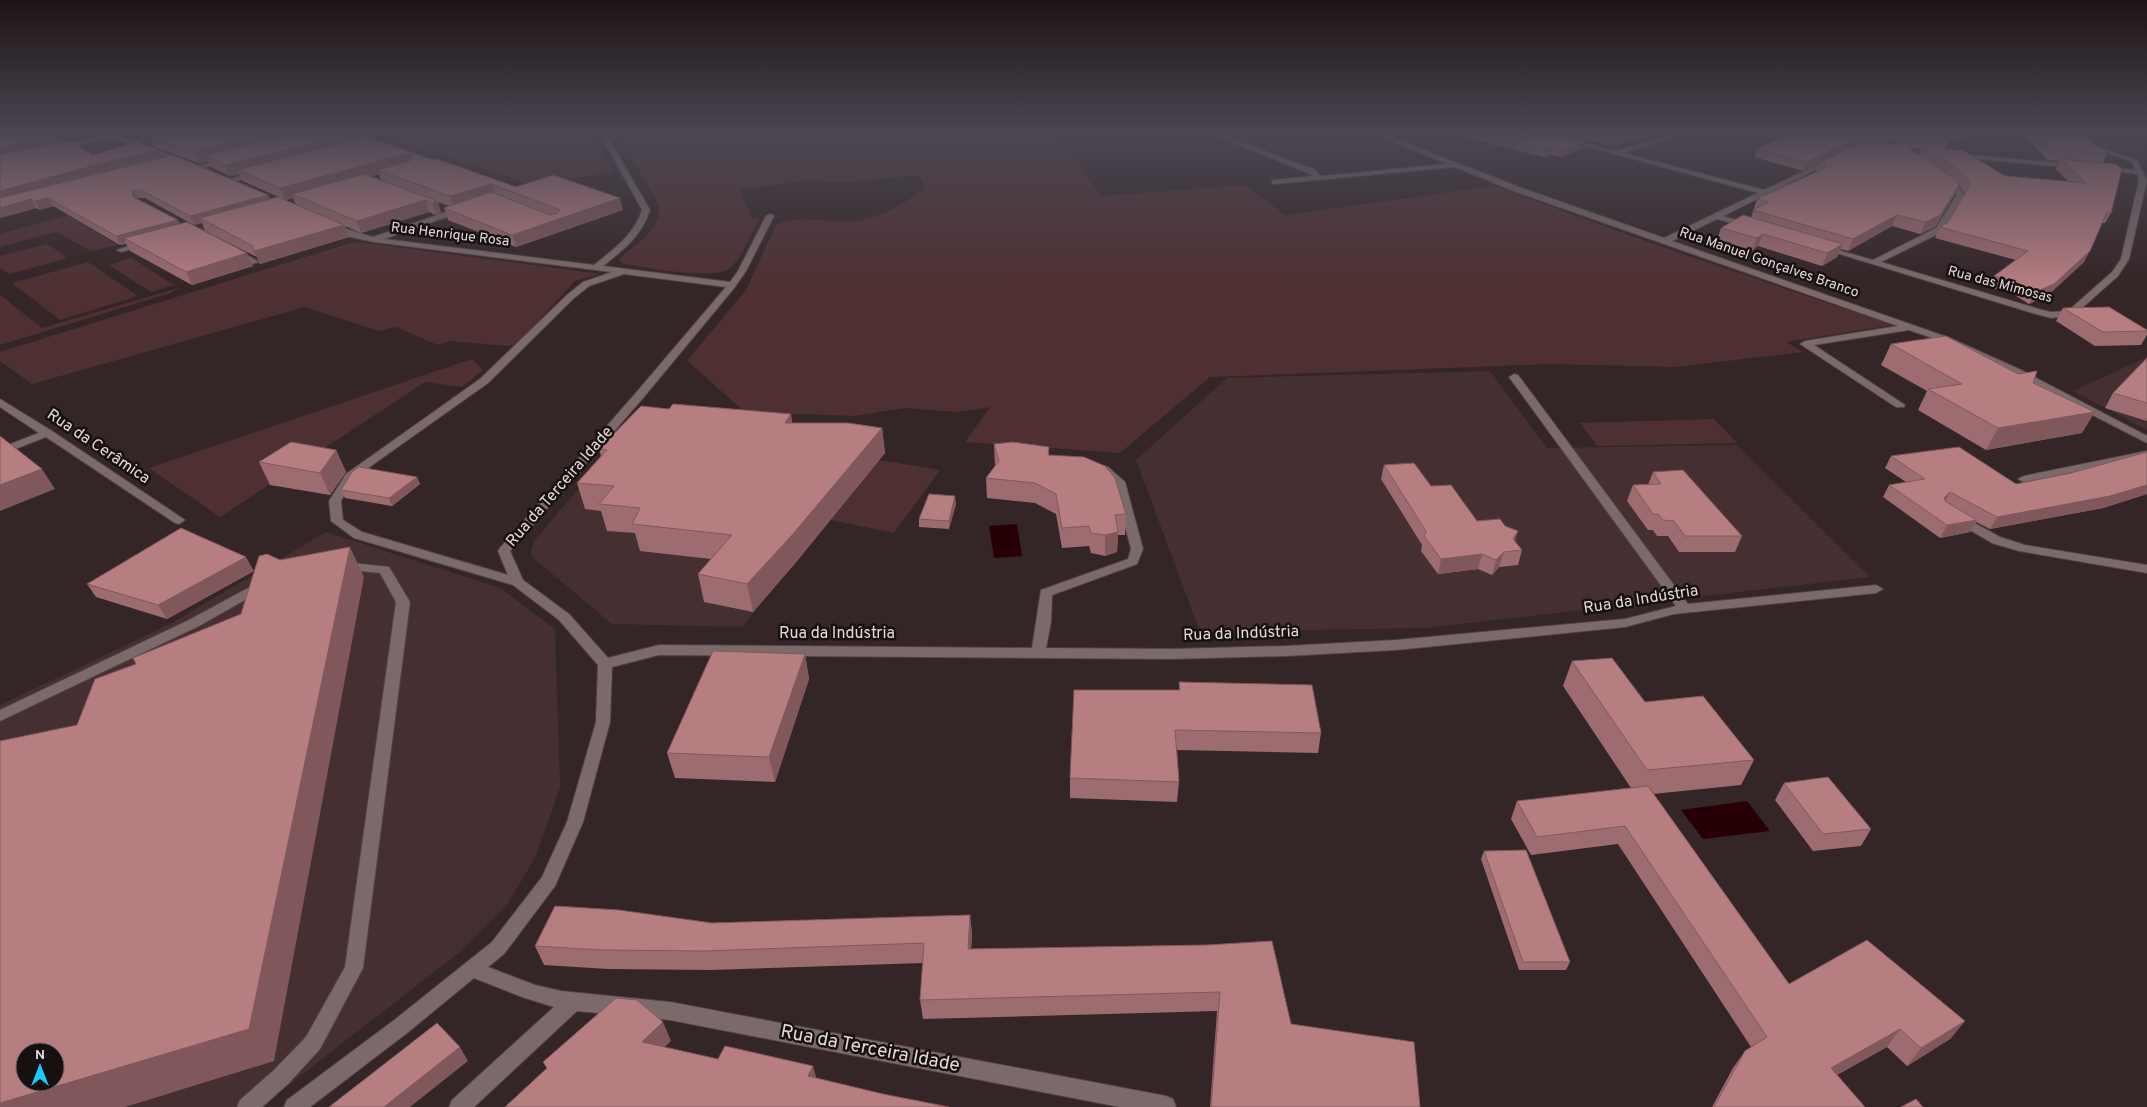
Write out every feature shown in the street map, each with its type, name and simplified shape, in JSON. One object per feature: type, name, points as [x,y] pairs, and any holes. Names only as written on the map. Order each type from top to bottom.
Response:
[{"type":"street","points":[[240,184],[245,186]]},
{"type":"street","points":[[597,266],[638,230],[644,220],[646,210],[631,184]]},
{"type":"street","name":"Rua Manuel Gonçalves Branco","points":[[1504,184],[1911,327],[1980,354],[2147,440]]},
{"type":"street","points":[[1731,184],[1765,193]]},
{"type":"street","points":[[1666,241],[1784,184]]},
{"type":"street","points":[[1873,263],[1939,230],[1960,196],[1959,192],[1951,184]]},
{"type":"street","name":"Rua das Mimosas","points":[[1817,246],[2039,312],[2051,315],[2071,313],[2114,274],[2125,259],[2141,184]]},
{"type":"street","points":[[374,240],[469,207]]},
{"type":"street","points":[[444,209],[452,212]]},
{"type":"street","name":"Rua da Terceira Idade","points":[[605,664],[564,617],[518,582],[504,551],[639,396],[732,285],[742,271],[770,216]]},
{"type":"street","points":[[1716,216],[1753,227]]},
{"type":"street","name":"Rua Henrique Rosa","points":[[328,225],[353,235],[374,240],[597,266],[732,285]]},
{"type":"street","points":[[121,250],[148,242]]},
{"type":"street","points":[[231,250],[255,262]]},
{"type":"street","points":[[518,582],[358,535],[337,521],[336,501],[350,476],[484,380],[586,284],[626,270]]},
{"type":"street","points":[[1900,405],[1805,344],[1911,327]]},
{"type":"street","points":[[1514,377],[1685,609]]},
{"type":"street","name":"Rua da Cerâmica","points":[[0,402],[178,520]]},
{"type":"street","points":[[0,452],[48,433]]},
{"type":"street","points":[[2024,479],[2147,454]]},
{"type":"street","points":[[1038,653],[1044,622],[1046,593],[1133,561],[1137,549],[1119,482],[1101,467],[1093,466]]},
{"type":"street","points":[[1945,510],[1996,540],[2023,548],[2147,569]]},
{"type":"street","points":[[247,1107],[281,1077],[313,1043],[354,968],[403,602],[384,570],[334,565],[325,568]]},
{"type":"street","points":[[0,716],[194,623],[268,582],[277,579]]},
{"type":"street","name":"Rua da Indústria","points":[[605,664],[659,650],[1191,654],[1396,645],[1625,623],[1685,609],[1876,589]]},
{"type":"street","points":[[294,1107],[498,948],[549,882],[575,822],[603,722],[605,664]]},
{"type":"street","name":"Rua da Terceira Idade","points":[[472,969],[523,990],[573,1002],[642,1006],[660,1009],[1166,1106]]},
{"type":"street","points":[[459,1107],[573,1002]]},
{"type":"shaded area","points":[[647,184],[783,184],[739,190],[752,218],[760,218],[734,264],[722,272],[677,272],[621,263],[619,259],[646,237],[656,224],[660,207]]},
{"type":"shaded area","points":[[923,184],[1093,184],[1101,196],[1246,185],[1285,215],[1494,186],[1659,246],[1893,325],[1786,342],[1803,352],[1675,367],[1552,364],[1210,377],[1120,453],[965,442],[990,407],[956,412],[905,408],[854,416],[745,412],[687,361],[746,290],[776,225],[801,219],[844,222],[866,219],[897,207],[925,188]]},
{"type":"shaded area","points":[[68,215],[118,245],[91,251],[56,232],[0,247],[0,234]]},
{"type":"shaded area","points":[[358,242],[600,274],[575,281],[518,343],[507,346],[450,341],[438,345],[396,327],[379,331],[305,307],[32,384],[0,361],[0,352]]},
{"type":"shaded area","points":[[47,244],[68,258],[9,274],[0,268],[0,256]]},
{"type":"shaded area","points":[[131,258],[174,285],[151,292],[109,265]]},
{"type":"shaded area","points":[[88,262],[138,296],[60,320],[12,283]]},
{"type":"shaded area","points":[[178,288],[171,293],[0,345],[0,295],[42,328]]},
{"type":"shaded area","points":[[2147,357],[2147,430],[2073,391]]},
{"type":"shaded area","points":[[472,359],[483,370],[462,387],[425,382],[220,517],[149,468]]},
{"type":"shaded area","points":[[1490,371],[1547,448],[1737,445],[1870,577],[1425,628],[1200,632],[1136,460],[1227,378]]},
{"type":"shaded area","points":[[638,419],[842,441],[885,452],[742,627],[612,624],[532,557],[531,550],[534,541]]},
{"type":"shaded area","points":[[1714,419],[1737,443],[1597,446],[1580,423]]},
{"type":"shaded area","points":[[879,460],[940,470],[894,533],[831,520]]},
{"type":"shaded area","points":[[1017,524],[1022,556],[994,558],[989,526]]},
{"type":"shaded area","points":[[326,532],[500,588],[555,629],[560,787],[536,856],[507,905],[460,952],[260,1107],[0,1107],[0,705],[170,624]]},
{"type":"shaded area","points":[[1747,801],[1770,831],[1703,839],[1681,810]]},
{"type":"building","points":[[0,184],[27,184],[0,191]]},
{"type":"building","points":[[58,184],[241,184],[268,195],[190,216],[141,190],[134,190],[132,191],[133,197],[178,220],[116,236],[48,198],[35,201],[31,199],[0,208],[0,198]]},
{"type":"building","points":[[270,184],[296,184],[280,188]]},
{"type":"building","points":[[329,184],[390,184],[437,201],[432,203],[425,200],[357,221],[292,194]]},
{"type":"building","points":[[416,184],[507,184],[516,187],[526,184],[578,184],[620,198],[512,235],[444,208],[491,192],[550,215],[558,213],[560,210],[492,184],[450,196]]},
{"type":"building","points":[[1791,184],[1959,185],[1940,215],[1926,222],[1897,215],[1853,239],[1753,210],[1768,202],[1757,199]]},
{"type":"building","points":[[2118,184],[2111,213],[2107,212],[2090,251],[2054,284],[2035,292],[2018,283],[1994,276],[2028,251],[1940,227],[1948,222],[1970,185]]},
{"type":"building","points":[[278,197],[344,225],[254,251],[253,246],[200,218]]},
{"type":"building","points":[[1743,215],[1843,244],[1827,253],[1763,234],[1757,238],[1721,228]]},
{"type":"building","points":[[187,222],[247,253],[186,272],[124,238]]},
{"type":"building","points":[[2109,307],[2147,331],[2103,332],[2063,308]]},
{"type":"building","points":[[1946,336],[2018,374],[2037,371],[2033,383],[2095,412],[1998,428],[1928,389],[1962,384],[1891,344]]},
{"type":"building","points":[[2147,358],[2147,403],[2113,393]]},
{"type":"building","points":[[673,404],[791,414],[785,423],[848,423],[882,428],[793,534],[747,584],[698,574],[732,535],[632,524],[640,508],[599,504],[614,486],[577,483],[607,450],[599,449],[641,406],[669,409]]},
{"type":"building","points":[[0,436],[42,469],[0,485]]},
{"type":"building","points":[[291,442],[336,450],[320,473],[259,462]]},
{"type":"building","points":[[1013,442],[1049,447],[1048,455],[1084,457],[1105,466],[1115,478],[1126,514],[1115,515],[1118,532],[1105,535],[1091,533],[1089,526],[1062,528],[1056,494],[1035,483],[986,478],[999,461],[994,444]]},
{"type":"building","points":[[1959,447],[2016,484],[2071,473],[2147,452],[2147,485],[2110,496],[1997,517],[1950,492],[1944,498],[1946,502],[1977,520],[1947,525],[1889,485],[1925,479],[1891,456]]},
{"type":"building","points":[[1414,463],[1431,486],[1451,485],[1477,521],[1500,519],[1505,526],[1518,531],[1513,539],[1522,550],[1504,552],[1496,560],[1482,554],[1441,559],[1424,536],[1426,531],[1384,465]]},
{"type":"building","points":[[359,467],[417,477],[389,498],[341,490],[352,472]]},
{"type":"building","points":[[1683,470],[1742,536],[1685,536],[1674,521],[1663,520],[1658,514],[1653,514],[1633,485],[1661,484],[1653,472]]},
{"type":"building","points":[[929,494],[955,496],[949,521],[919,519]]},
{"type":"building","points":[[181,528],[246,557],[158,605],[87,584]]},
{"type":"building","points":[[350,547],[249,1029],[65,1084],[65,1042],[15,1042],[15,1092],[37,1092],[0,1103],[0,741],[77,725],[95,679],[136,664],[133,658],[241,614],[259,556],[267,554],[280,560]]},
{"type":"building","points":[[713,651],[805,654],[769,757],[667,753]]},
{"type":"building","points":[[1612,658],[1645,702],[1703,696],[1754,760],[1647,770],[1572,661]]},
{"type":"building","points":[[1179,682],[1312,685],[1321,733],[1175,730],[1179,782],[1070,778],[1074,690],[1180,690]]},
{"type":"building","points":[[1828,777],[1871,829],[1823,834],[1784,783]]},
{"type":"building","points":[[1648,786],[1789,984],[1867,940],[1965,1021],[1921,1048],[1900,1029],[1831,1068],[1865,1107],[1714,1107],[1745,1051],[1767,1037],[1625,826],[1537,837],[1517,801]]},
{"type":"building","points":[[1526,850],[1570,962],[1523,962],[1484,851]]},
{"type":"building","points":[[555,906],[619,910],[712,923],[970,915],[968,949],[1207,945],[1272,941],[1291,1024],[1414,1042],[1420,1107],[1211,1107],[1220,992],[920,1000],[924,943],[705,951],[601,950],[535,946]]},
{"type":"building","points":[[616,998],[637,1000],[663,1022],[642,1042],[718,1059],[725,1046],[813,1066],[808,1076],[949,1107],[505,1107],[547,1068],[543,1062]]},
{"type":"building","points":[[437,1023],[460,1047],[384,1107],[329,1107]]},
{"type":"building","points":[[1916,1099],[1923,1107],[1901,1107]]}]
